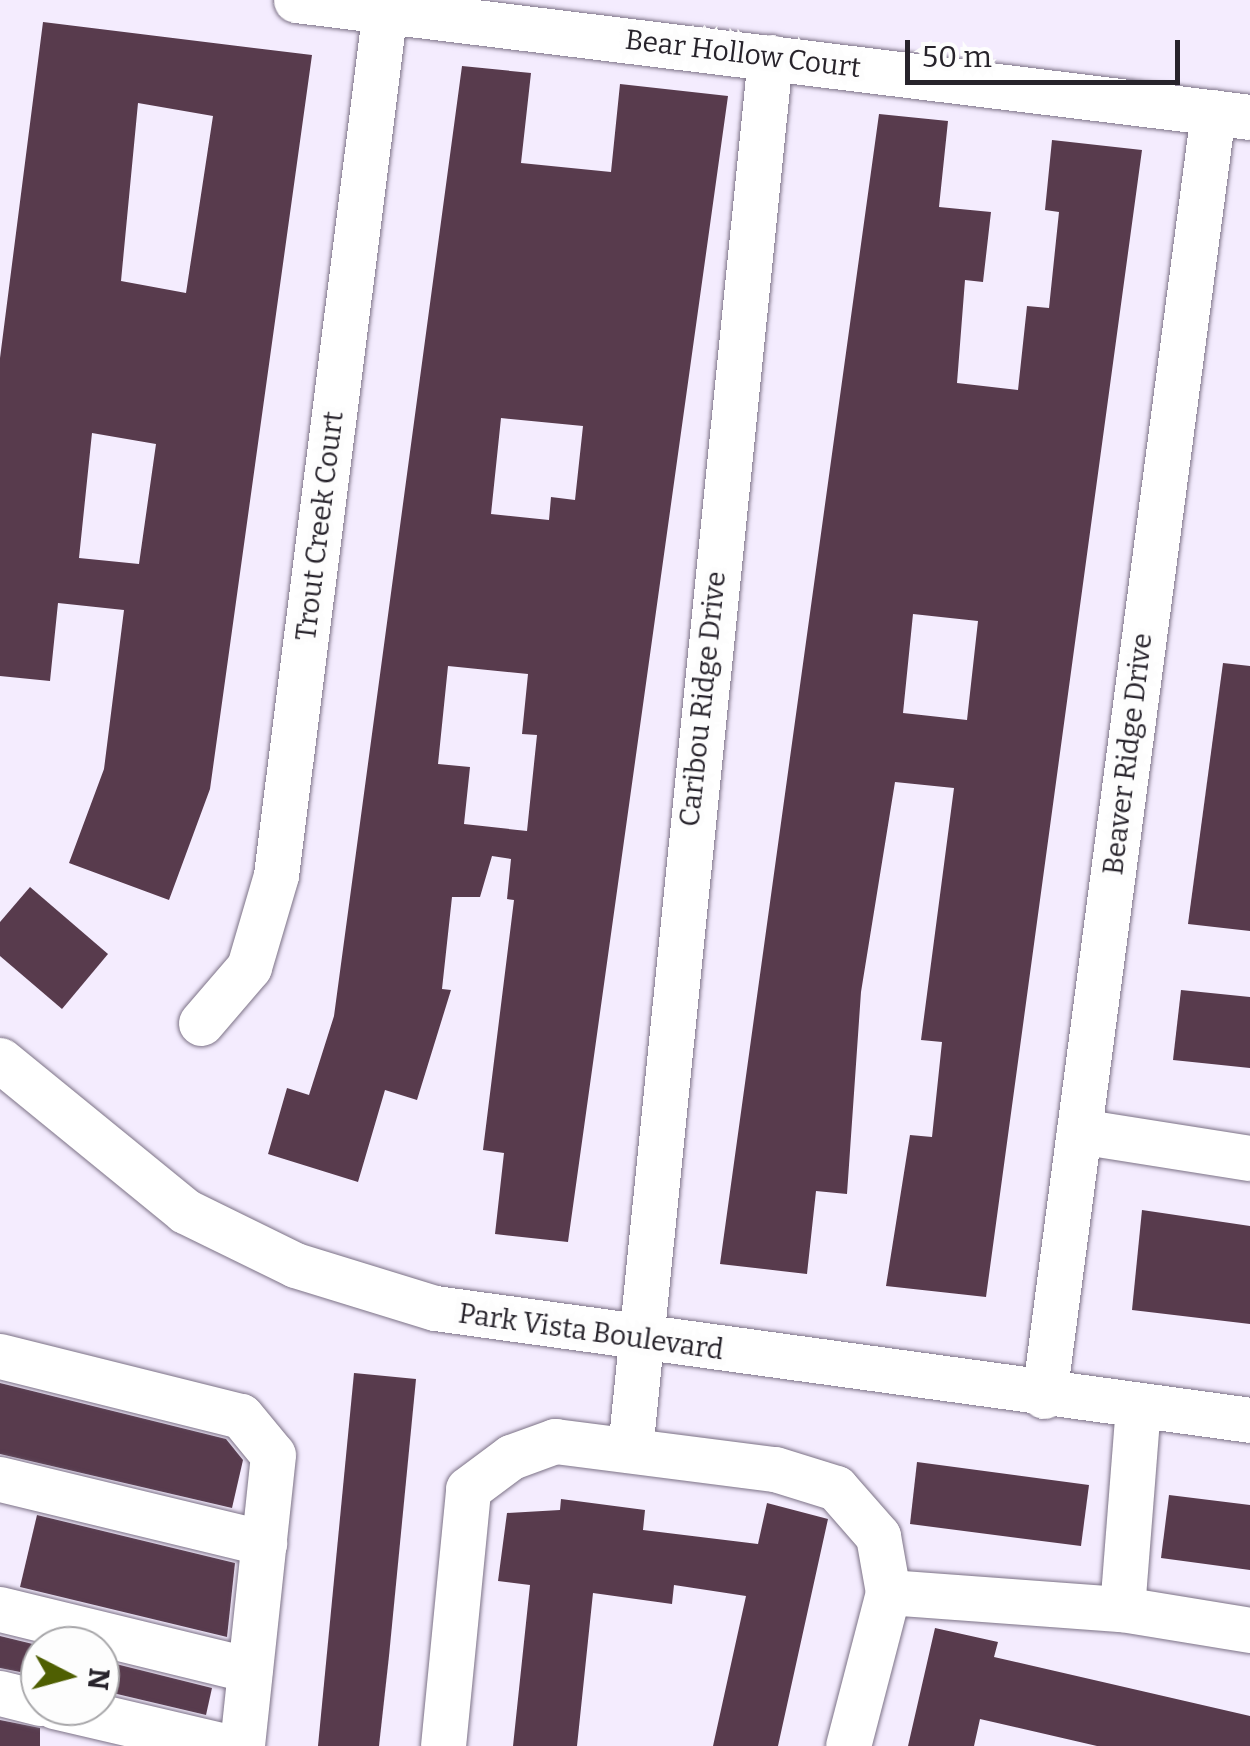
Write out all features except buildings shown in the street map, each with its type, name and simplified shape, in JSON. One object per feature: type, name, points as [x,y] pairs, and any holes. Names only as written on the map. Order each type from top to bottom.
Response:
[{"type":"street","name":"Bear Hollow Court","points":[[296,0],[1232,114]]},
{"type":"street","name":"Trout Creek Court","points":[[201,1024],[249,968],[276,875],[385,9]]},
{"type":"street","name":"Caribou Ridge Drive","points":[[630,1450],[636,1342],[770,56]]},
{"type":"street","name":"Beaver Ridge Drive","points":[[1044,1396],[1079,1131],[1232,114]]},
{"type":"street","name":"Park Vista Boulevard","points":[[0,1060],[184,1211],[294,1265],[434,1308],[636,1342],[1250,1420]]},
{"type":"street","points":[[1079,1131],[1250,1158]]},
{"type":"street","points":[[0,1356],[241,1416],[274,1455],[242,1746]]},
{"type":"street","points":[[1122,1609],[1138,1406]]},
{"type":"street","points":[[443,1746],[468,1489],[511,1457],[555,1441],[775,1469],[836,1488],[878,1536],[888,1592],[848,1746]]},
{"type":"street","points":[[1,1484],[264,1542]]},
{"type":"street","points":[[888,1592],[1122,1609],[1250,1630]]},
{"type":"street","points":[[0,1609],[250,1670]]},
{"type":"street","points":[[120,1722],[224,1746]]}]
